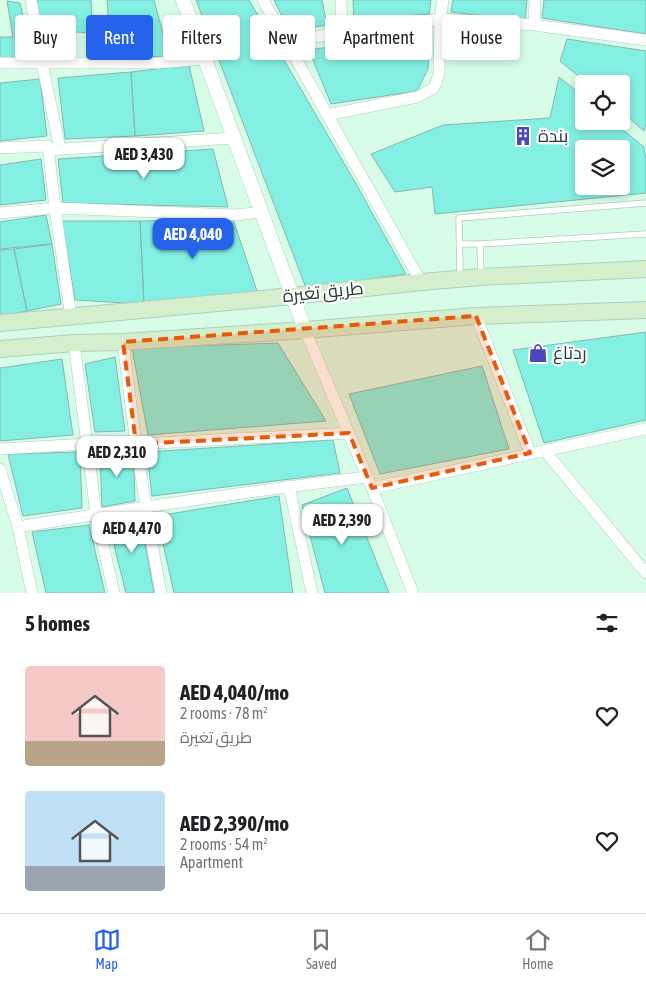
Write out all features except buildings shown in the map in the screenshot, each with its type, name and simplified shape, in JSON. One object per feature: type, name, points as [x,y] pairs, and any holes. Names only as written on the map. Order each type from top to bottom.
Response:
[{"type":"main road","name":"طريق تغيرة","points":[[0,323],[293,296],[460,278],[646,269]]},
{"type":"main road","name":"طريق تغيرة","points":[[0,349],[305,330],[476,316],[646,310]]},
{"type":"street","points":[[31,0],[54,149],[56,208],[71,317]]},
{"type":"street","points":[[183,0],[189,15]]},
{"type":"street","points":[[263,0],[271,15]]},
{"type":"street","points":[[341,0],[341,15]]},
{"type":"street","points":[[327,115],[417,97],[434,88],[439,74],[440,19],[443,0]]},
{"type":"street","points":[[534,26],[535,0]]},
{"type":"street","points":[[432,20],[440,19],[534,26],[646,40]]},
{"type":"street","points":[[0,63],[157,63],[193,60]]},
{"type":"street","points":[[205,60],[305,330],[372,488],[413,593]]},
{"type":"street","points":[[297,60],[421,282]]},
{"type":"street","points":[[0,148],[48,146],[54,149],[234,138]]},
{"type":"street","points":[[0,213],[56,208],[235,215],[262,212]]},
{"type":"street","points":[[476,316],[530,453]]},
{"type":"street","points":[[123,342],[136,444],[161,593]]},
{"type":"street","points":[[74,343],[96,514],[114,593]]},
{"type":"street","points":[[372,488],[646,429]]},
{"type":"street","points":[[0,449],[349,433]]},
{"type":"street","points":[[545,451],[646,573]]},
{"type":"street","points":[[0,469],[18,527],[32,593]]},
{"type":"street","points":[[18,527],[146,506],[367,477]]},
{"type":"street","points":[[289,486],[312,593]]},
{"type":"lane","points":[[460,278],[459,218],[646,203]]},
{"type":"lane","points":[[460,244],[646,234]]},
{"type":"lane","points":[[480,244],[481,277]]},
{"type":"highlighted area","points":[[476,316],[530,453],[372,488],[349,433],[136,444],[123,342]]},
{"type":"place","name":"بندة","points":[[523,136]]},
{"type":"place","name":"ردتاغ","points":[[538,353]]}]
